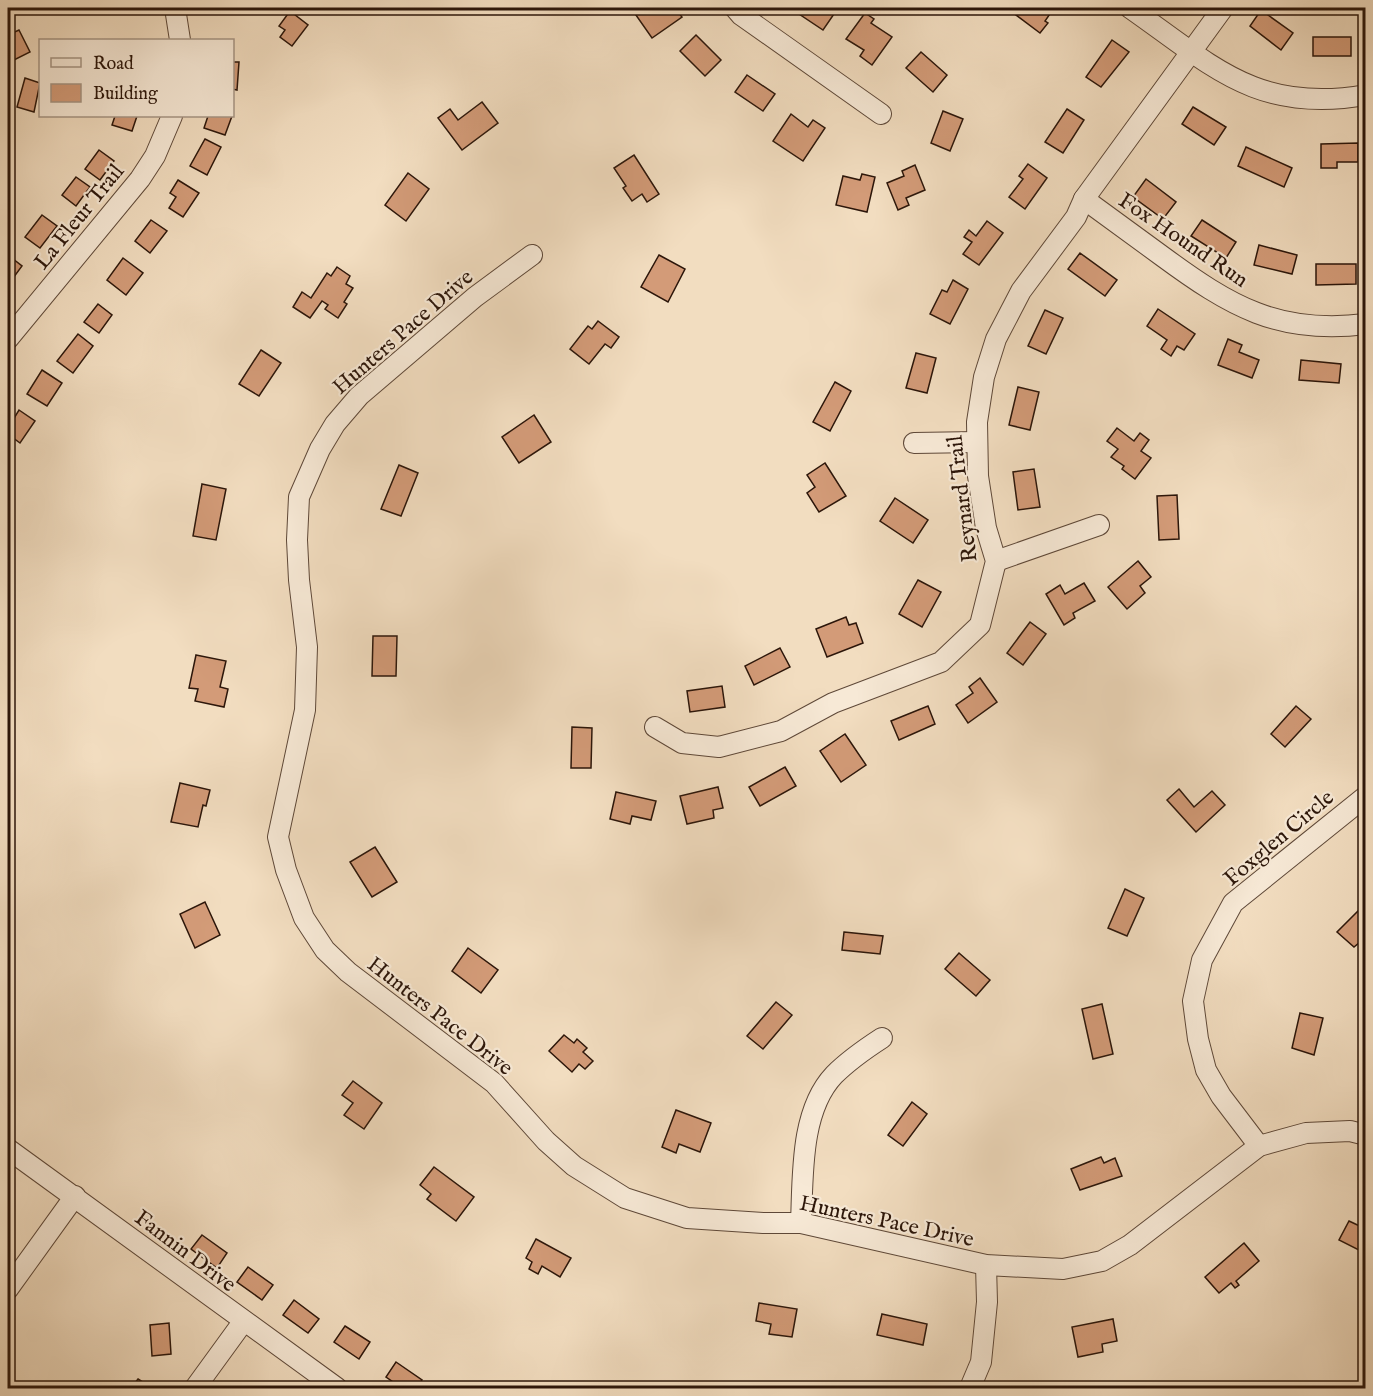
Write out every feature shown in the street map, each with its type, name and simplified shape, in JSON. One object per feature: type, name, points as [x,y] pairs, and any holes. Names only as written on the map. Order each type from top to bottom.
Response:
[{"type":"street","points":[[175,8],[180,39]]},
{"type":"street","points":[[735,8],[741,15],[881,114]]},
{"type":"street","points":[[1130,8],[1217,70],[1245,85],[1264,92],[1309,100],[1365,95]]},
{"type":"street","name":"Reynard Trail","points":[[655,727],[682,743],[719,747],[781,731],[833,703],[941,662],[980,625],[996,561],[986,528],[978,476],[977,422],[984,377],[996,339],[1021,291],[1076,217],[1084,199],[1223,8]]},
{"type":"street","name":"La Fleur Trail","points":[[8,339],[140,179],[155,156],[172,117]]},
{"type":"street","name":"Fox Hound Run","points":[[1084,199],[1199,283],[1234,304],[1262,315],[1291,322],[1330,327],[1365,324]]},
{"type":"street","name":"Hunters Pace Drive","points":[[532,255],[475,297],[359,396],[335,424],[320,449],[299,497],[298,570],[307,647],[304,710],[278,837],[286,870],[304,918],[325,950],[348,972],[495,1083],[546,1141],[574,1166],[625,1198],[687,1218],[801,1223],[986,1265],[1063,1269],[1102,1261],[1130,1245],[1259,1146],[1306,1133],[1350,1131],[1365,1135]]},
{"type":"street","points":[[914,443],[976,442]]},
{"type":"street","points":[[996,561],[1099,525]]},
{"type":"street","name":"Foxglen Circle","points":[[1259,1146],[1221,1096],[1206,1070],[1198,1040],[1193,1000],[1202,960],[1233,903],[1365,796]]},
{"type":"street","points":[[801,1223],[805,1156],[812,1113],[821,1092],[833,1076],[854,1057],[882,1038]]},
{"type":"street","name":"Fannin Drive","points":[[8,1149],[337,1389]]},
{"type":"street","points":[[8,1289],[75,1196]]},
{"type":"street","points":[[970,1389],[981,1362],[987,1302],[986,1265]]},
{"type":"street","points":[[195,1389],[243,1322]]},
{"type":"building","points":[[631,8],[660,8],[664,12],[675,8],[682,17],[652,38]]},
{"type":"building","points":[[794,8],[824,8],[834,14],[823,30],[793,10]]},
{"type":"building","points":[[1015,8],[1048,8],[1052,11],[1045,21],[1048,23],[1040,33],[1012,12]]},
{"type":"building","points":[[1261,10],[1293,33],[1281,50],[1250,26]]},
{"type":"building","points":[[290,11],[308,25],[292,46],[280,37],[285,30],[279,26]]},
{"type":"building","points":[[865,13],[874,19],[871,23],[892,37],[872,65],[860,56],[864,50],[846,39]]},
{"type":"building","points":[[19,30],[30,52],[10,62],[8,35]]},
{"type":"building","points":[[696,35],[721,60],[705,76],[680,51]]},
{"type":"building","points":[[1313,37],[1351,37],[1351,56],[1313,56]]},
{"type":"building","points":[[1112,40],[1129,52],[1101,87],[1086,77]]},
{"type":"building","points":[[921,52],[947,75],[933,92],[906,68]]},
{"type":"building","points":[[234,62],[239,62],[237,90],[234,89]]},
{"type":"building","points":[[747,75],[775,94],[763,111],[735,92]]},
{"type":"building","points":[[25,78],[39,83],[34,112],[17,107]]},
{"type":"building","points":[[482,102],[498,123],[462,150],[438,118],[450,109],[458,120]]},
{"type":"building","points":[[1193,107],[1226,127],[1214,145],[1182,124]]},
{"type":"building","points":[[1067,109],[1084,120],[1063,153],[1045,142]]},
{"type":"building","points":[[943,111],[963,119],[950,151],[931,143]]},
{"type":"building","points":[[791,114],[808,127],[813,120],[825,128],[803,161],[773,141]]},
{"type":"building","points":[[115,117],[137,117],[132,131],[112,125]]},
{"type":"building","points":[[208,117],[232,117],[225,135],[204,128]]},
{"type":"building","points":[[205,139],[221,147],[207,175],[190,166]]},
{"type":"building","points":[[1358,143],[1358,162],[1337,162],[1337,168],[1321,168],[1321,144]]},
{"type":"building","points":[[1246,147],[1292,168],[1284,187],[1238,166]]},
{"type":"building","points":[[99,150],[114,161],[100,180],[85,169]]},
{"type":"building","points":[[634,155],[659,194],[647,202],[642,194],[632,201],[623,188],[626,186],[614,168]]},
{"type":"building","points":[[1028,164],[1047,178],[1025,209],[1009,197],[1023,179],[1019,176]]},
{"type":"building","points":[[915,165],[925,190],[906,198],[909,205],[898,210],[887,183],[904,176],[902,171]]},
{"type":"building","points":[[408,173],[429,189],[406,221],[385,205]]},
{"type":"building","points":[[862,174],[875,177],[867,212],[836,205],[843,176],[860,180]]},
{"type":"building","points":[[76,177],[90,187],[76,206],[62,195]]},
{"type":"building","points":[[1146,179],[1176,202],[1163,219],[1133,197]]},
{"type":"building","points":[[178,180],[199,193],[183,217],[169,208],[176,197],[170,193]]},
{"type":"building","points":[[42,215],[57,226],[40,248],[25,237]]},
{"type":"building","points":[[151,220],[167,231],[150,253],[135,241]]},
{"type":"building","points":[[1202,220],[1236,242],[1226,258],[1191,236]]},
{"type":"building","points":[[987,221],[1003,233],[979,265],[963,254],[972,242],[964,237],[969,230],[976,236]]},
{"type":"building","points":[[1259,245],[1297,255],[1292,274],[1254,265]]},
{"type":"building","points":[[1080,253],[1117,280],[1105,296],[1068,269]]},
{"type":"building","points":[[8,255],[22,266],[8,285]]},
{"type":"building","points":[[659,255],[685,269],[668,302],[641,287]]},
{"type":"building","points":[[123,258],[143,273],[126,295],[107,280]]},
{"type":"building","points":[[1316,264],[1356,264],[1356,284],[1316,285]]},
{"type":"building","points":[[337,267],[350,276],[346,284],[353,288],[338,318],[325,309],[328,305],[322,301],[310,318],[293,307],[302,292],[311,298],[327,273],[331,276]]},
{"type":"building","points":[[953,280],[968,289],[950,324],[930,314],[942,290],[947,292]]},
{"type":"building","points":[[98,304],[112,315],[99,333],[84,322]]},
{"type":"building","points":[[1158,309],[1195,334],[1184,350],[1177,346],[1171,356],[1161,349],[1167,340],[1147,326]]},
{"type":"building","points":[[1045,310],[1063,318],[1046,354],[1028,346]]},
{"type":"building","points":[[598,321],[619,337],[611,348],[605,344],[589,364],[570,349],[588,326],[592,329]]},
{"type":"building","points":[[78,334],[93,346],[73,373],[57,361]]},
{"type":"building","points":[[1228,339],[1242,345],[1239,352],[1259,360],[1252,378],[1218,365]]},
{"type":"building","points":[[261,350],[281,363],[259,396],[239,384]]},
{"type":"building","points":[[916,353],[936,358],[927,393],[906,388]]},
{"type":"building","points":[[1301,360],[1341,364],[1339,383],[1299,380]]},
{"type":"building","points":[[42,370],[62,383],[47,406],[27,394]]},
{"type":"building","points":[[835,382],[851,391],[830,431],[813,422]]},
{"type":"building","points":[[1018,387],[1039,392],[1030,430],[1009,425]]},
{"type":"building","points":[[19,410],[35,421],[20,443],[8,434],[8,428]]},
{"type":"building","points":[[534,415],[551,442],[519,463],[502,437]]},
{"type":"building","points":[[1117,428],[1134,441],[1140,433],[1149,440],[1141,451],[1151,458],[1135,479],[1122,469],[1124,466],[1111,457],[1118,449],[1107,441]]},
{"type":"building","points":[[825,463],[846,496],[819,512],[807,493],[815,487],[807,475]]},
{"type":"building","points":[[399,465],[418,473],[401,516],[381,509]]},
{"type":"building","points":[[1034,469],[1040,507],[1018,510],[1013,472]]},
{"type":"building","points":[[202,484],[226,489],[216,540],[193,536]]},
{"type":"building","points":[[1177,495],[1179,539],[1159,540],[1157,496]]},
{"type":"building","points":[[895,498],[928,520],[913,543],[880,521]]},
{"type":"building","points":[[1138,561],[1151,577],[1140,586],[1145,593],[1127,609],[1108,587]]},
{"type":"building","points":[[918,580],[941,592],[922,627],[899,614]]},
{"type":"building","points":[[1084,583],[1095,601],[1073,613],[1075,618],[1064,625],[1046,594],[1060,585],[1065,594]]},
{"type":"building","points":[[846,617],[849,625],[856,623],[863,643],[827,657],[816,629]]},
{"type":"building","points":[[1030,622],[1046,634],[1023,665],[1007,653]]},
{"type":"building","points":[[373,636],[397,636],[396,676],[372,676]]},
{"type":"building","points":[[780,648],[790,667],[754,685],[745,666]]},
{"type":"building","points":[[196,655],[226,661],[220,687],[228,689],[224,707],[195,701],[198,689],[189,688]]},
{"type":"building","points":[[980,678],[997,702],[968,723],[956,705],[973,693],[969,687]]},
{"type":"building","points":[[722,686],[725,707],[690,712],[687,691]]},
{"type":"building","points":[[928,706],[935,724],[899,740],[891,721]]},
{"type":"building","points":[[1296,706],[1311,719],[1285,747],[1271,734]]},
{"type":"building","points":[[572,727],[592,728],[591,768],[571,768]]},
{"type":"building","points":[[845,734],[866,765],[841,782],[820,751]]},
{"type":"building","points":[[785,767],[796,786],[760,806],[749,787]]},
{"type":"building","points":[[180,783],[210,790],[206,806],[203,805],[198,827],[171,822]]},
{"type":"building","points":[[718,787],[723,808],[713,810],[714,818],[687,824],[680,796]]},
{"type":"building","points":[[1179,789],[1194,807],[1212,791],[1225,805],[1196,832],[1167,800]]},
{"type":"building","points":[[616,792],[656,801],[651,820],[632,816],[630,824],[610,819]]},
{"type":"building","points":[[375,847],[397,882],[372,897],[350,862]]},
{"type":"building","points":[[1125,889],[1144,898],[1127,936],[1108,928]]},
{"type":"building","points":[[205,902],[220,935],[195,948],[180,914]]},
{"type":"building","points":[[1365,904],[1366,937],[1354,947],[1337,932]]},
{"type":"building","points":[[844,932],[883,936],[880,954],[842,950]]},
{"type":"building","points":[[468,948],[498,970],[481,993],[452,971]]},
{"type":"building","points":[[959,953],[990,980],[976,996],[945,969]]},
{"type":"building","points":[[776,1002],[792,1015],[763,1049],[747,1036]]},
{"type":"building","points":[[1102,1004],[1113,1054],[1093,1059],[1082,1009]]},
{"type":"building","points":[[1300,1013],[1323,1018],[1314,1055],[1292,1048]]},
{"type":"building","points":[[564,1035],[574,1043],[577,1039],[587,1048],[583,1052],[593,1061],[585,1069],[579,1064],[572,1072],[549,1051]]},
{"type":"building","points":[[353,1081],[382,1103],[364,1129],[344,1115],[353,1103],[342,1095]]},
{"type":"building","points":[[912,1102],[927,1114],[903,1146],[888,1135]]},
{"type":"building","points":[[676,1110],[711,1123],[700,1152],[679,1144],[676,1153],[662,1147]]},
{"type":"building","points":[[1101,1157],[1104,1163],[1115,1158],[1122,1176],[1080,1190],[1071,1169]]},
{"type":"building","points":[[434,1167],[474,1197],[456,1221],[427,1199],[431,1194],[420,1185]]},
{"type":"building","points":[[1349,1221],[1366,1229],[1366,1265],[1360,1262],[1365,1253],[1339,1240]]},
{"type":"building","points":[[202,1235],[227,1253],[217,1268],[191,1249]]},
{"type":"building","points":[[536,1239],[571,1258],[560,1277],[542,1266],[538,1274],[529,1269],[532,1262],[526,1258]]},
{"type":"building","points":[[1244,1243],[1259,1261],[1236,1281],[1239,1285],[1235,1288],[1231,1283],[1219,1293],[1205,1277]]},
{"type":"building","points":[[248,1267],[273,1285],[262,1300],[237,1282]]},
{"type":"building","points":[[294,1300],[319,1319],[308,1333],[283,1315]]},
{"type":"building","points":[[759,1303],[797,1309],[792,1337],[769,1334],[771,1324],[756,1321]]},
{"type":"building","points":[[882,1314],[927,1324],[923,1345],[877,1335]]},
{"type":"building","points":[[1113,1319],[1117,1341],[1102,1344],[1103,1352],[1078,1357],[1072,1327]]},
{"type":"building","points":[[169,1323],[171,1354],[152,1356],[150,1325]]},
{"type":"building","points":[[345,1326],[370,1342],[359,1359],[334,1342]]},
{"type":"building","points":[[396,1362],[422,1380],[416,1388],[402,1388],[386,1377]]},
{"type":"building","points":[[138,1379],[152,1388],[131,1388]]}]
